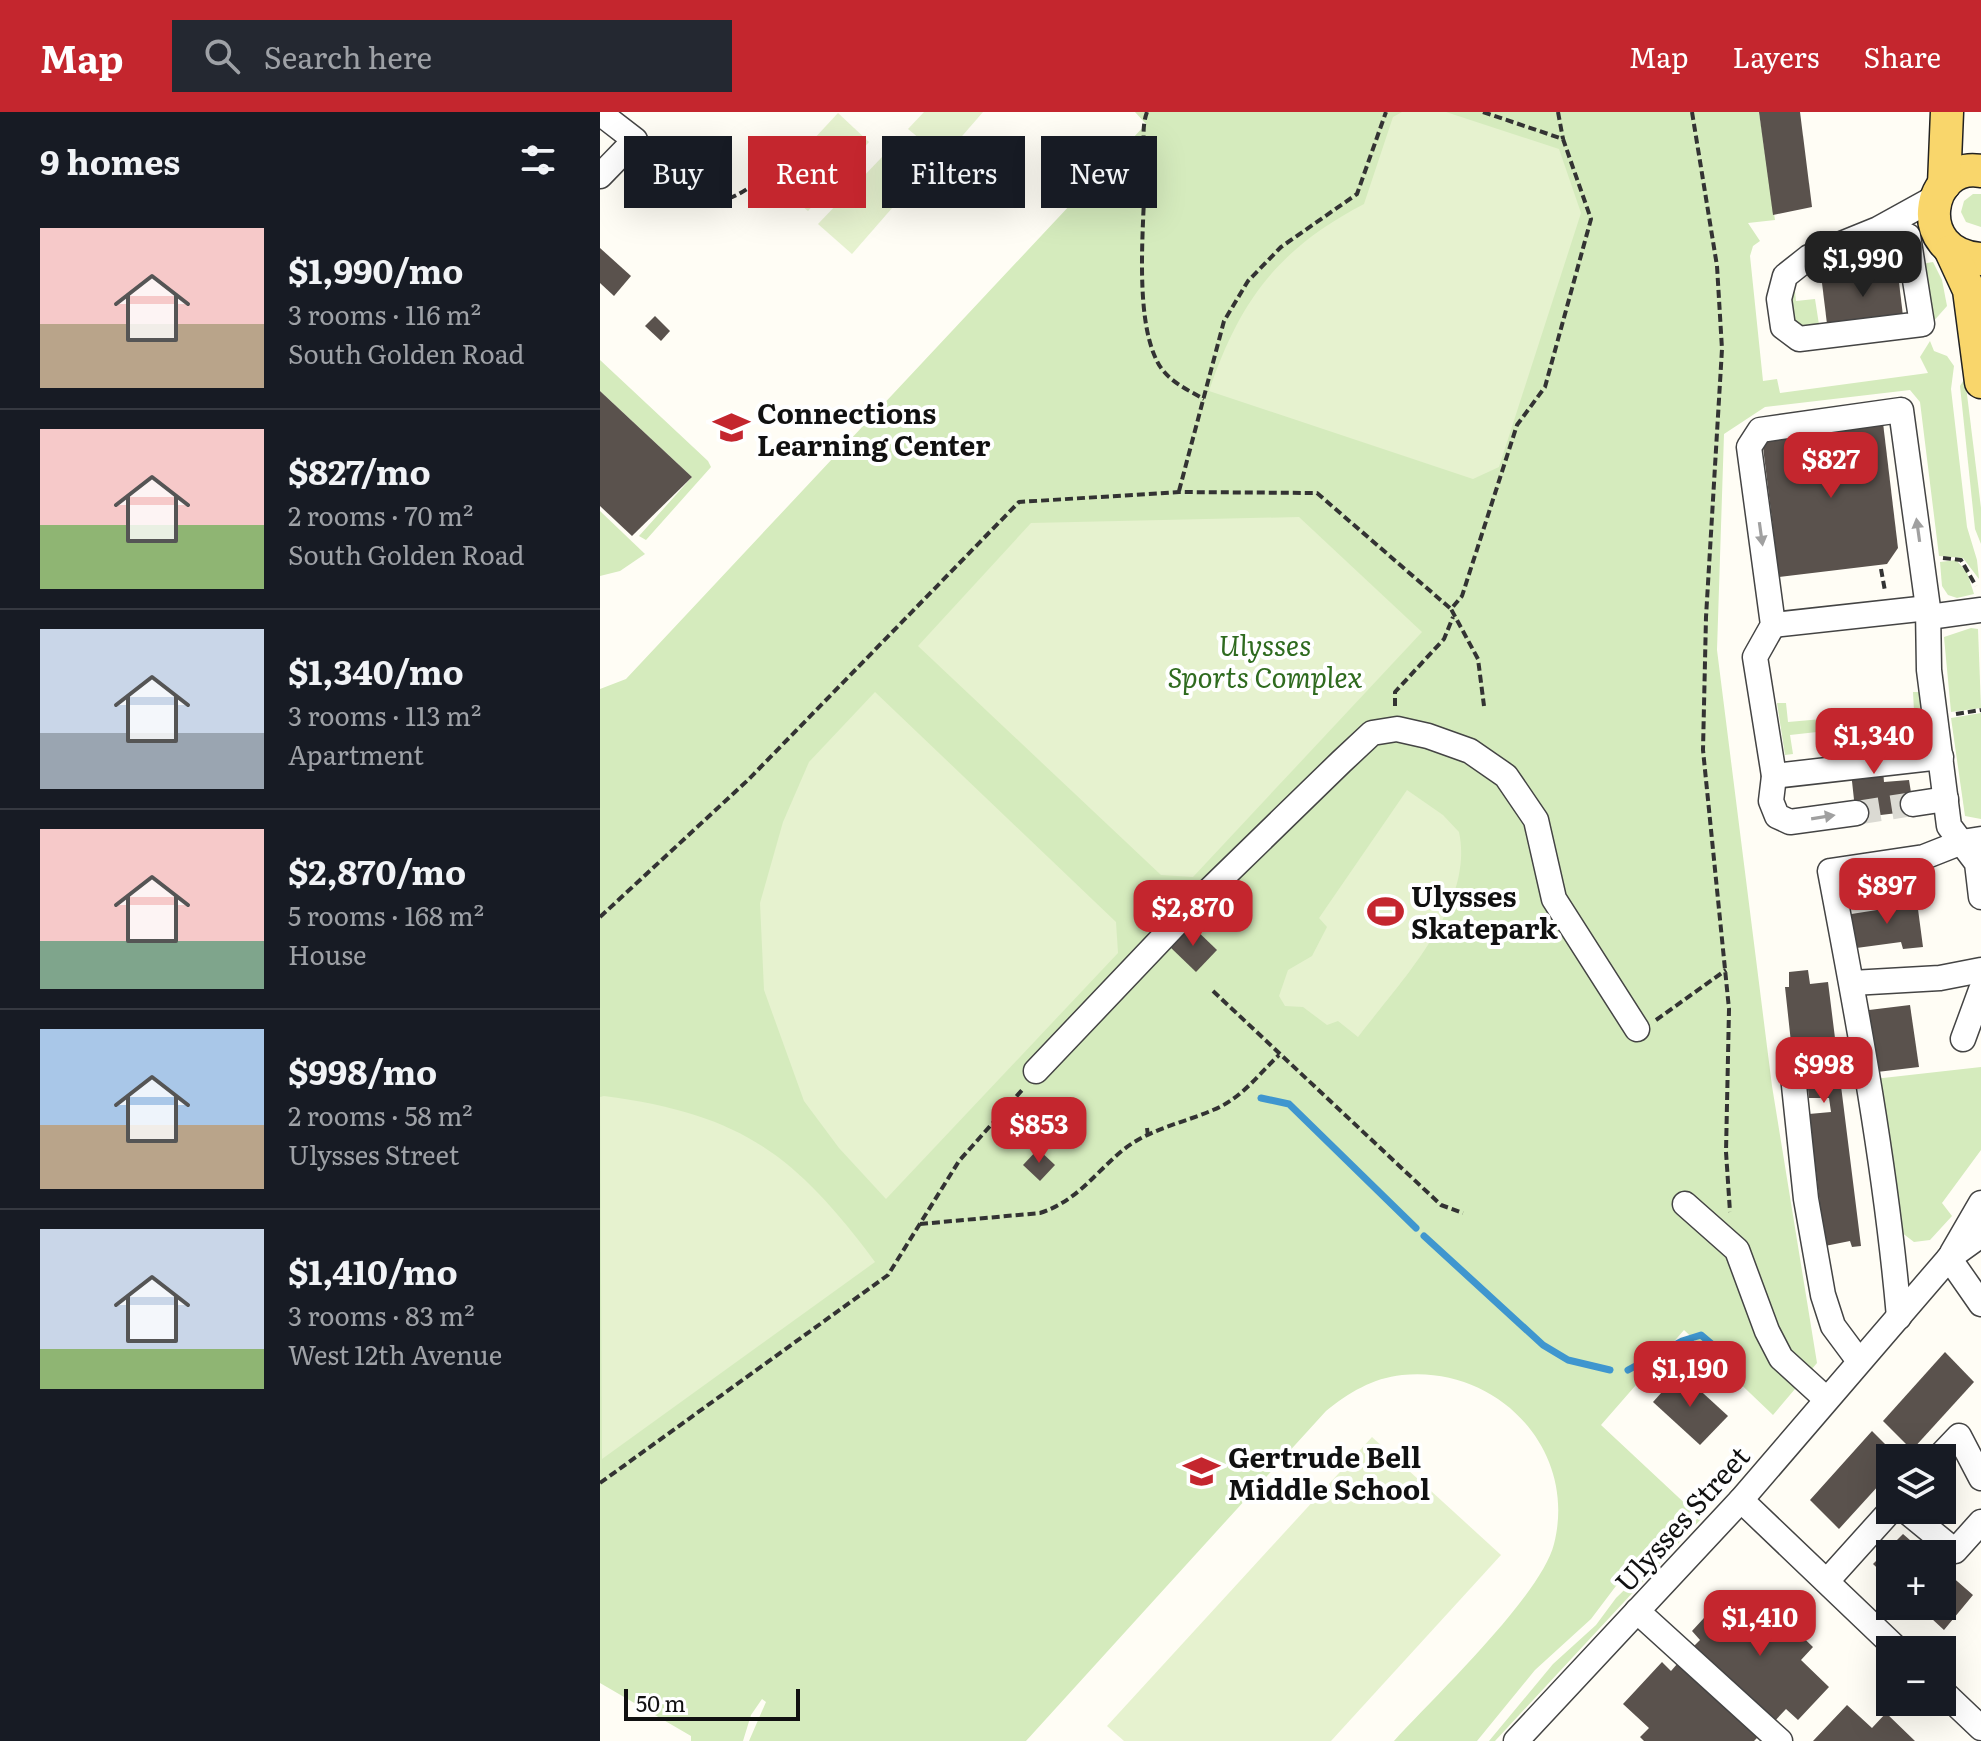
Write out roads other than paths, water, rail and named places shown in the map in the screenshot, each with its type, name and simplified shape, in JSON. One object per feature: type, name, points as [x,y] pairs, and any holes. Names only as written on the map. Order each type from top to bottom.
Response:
[{"type":"main road","points":[[1947,112],[1940,191],[1933,220],[1969,290],[1981,382]]},
{"type":"main road","points":[[1940,191],[1959,174],[1981,171]]},
{"type":"street","points":[[600,113],[635,140],[600,176]]},
{"type":"street","points":[[1878,229],[1945,246],[1922,324],[1799,339],[1783,327],[1779,299],[1785,276],[1809,257],[1878,229],[1940,191]]},
{"type":"street","points":[[1856,813],[1790,822],[1777,816],[1771,801],[1774,776],[1755,657],[1773,625],[1749,447],[1760,430],[1901,410],[1929,613],[1929,670],[1949,826],[1971,841],[1981,897]]},
{"type":"street","points":[[1773,625],[1981,610]]},
{"type":"street","points":[[1034,1076],[1191,908],[1341,762],[1372,733],[1397,729],[1470,751],[1506,776],[1536,820],[1554,899],[1645,1025]]},
{"type":"street","points":[[1774,776],[1941,757]]},
{"type":"street","points":[[1913,804],[1946,799]]},
{"type":"street","points":[[1899,1317],[1852,983],[1830,871],[1924,857],[1971,841]]},
{"type":"street","points":[[1852,983],[1940,978],[1981,970]]},
{"type":"street","points":[[1963,1039],[1981,990]]},
{"type":"street","points":[[1793,1076],[1806,1199],[1823,1295],[1833,1326],[1859,1361]]},
{"type":"street","name":"Ulysses Street","points":[[1516,1741],[1741,1500],[1825,1398],[1949,1258],[1981,1203]]},
{"type":"street","points":[[1685,1204],[1737,1250],[1767,1331],[1781,1358],[1825,1398]]},
{"type":"street","name":"Ulysses Street","points":[[1949,1258],[1981,1235]]},
{"type":"street","points":[[1949,1258],[1981,1304]]},
{"type":"street","points":[[1951,1444],[1959,1436],[1981,1478]]},
{"type":"street","points":[[1741,1500],[1884,1636]]},
{"type":"street","points":[[1922,1524],[1955,1551],[1981,1522]]},
{"type":"street","points":[[1827,1581],[1878,1524]]},
{"type":"street","points":[[1637,1611],[1780,1741]]},
{"type":"street","points":[[1956,1704],[1981,1728]]},
{"type":"waterway","points":[[1261,1098],[1289,1104],[1416,1228]]},
{"type":"waterway","points":[[1424,1236],[1543,1345],[1568,1360],[1610,1370]]},
{"type":"waterway","points":[[1628,1370],[1682,1341],[1701,1335],[1714,1346]]},
{"type":"tunnel","points":[[1856,813],[1913,804]]},
{"type":"place","name":"Connections Learning Center","points":[[731,428]]},
{"type":"place","name":"Ulysses Skatepark","points":[[1385,911]]},
{"type":"place","name":"Gertrude Bell Middle School","points":[[1202,1472]]},
{"type":"park label","name":"Ulysses Sports Complex","points":[[1265,660]]}]
